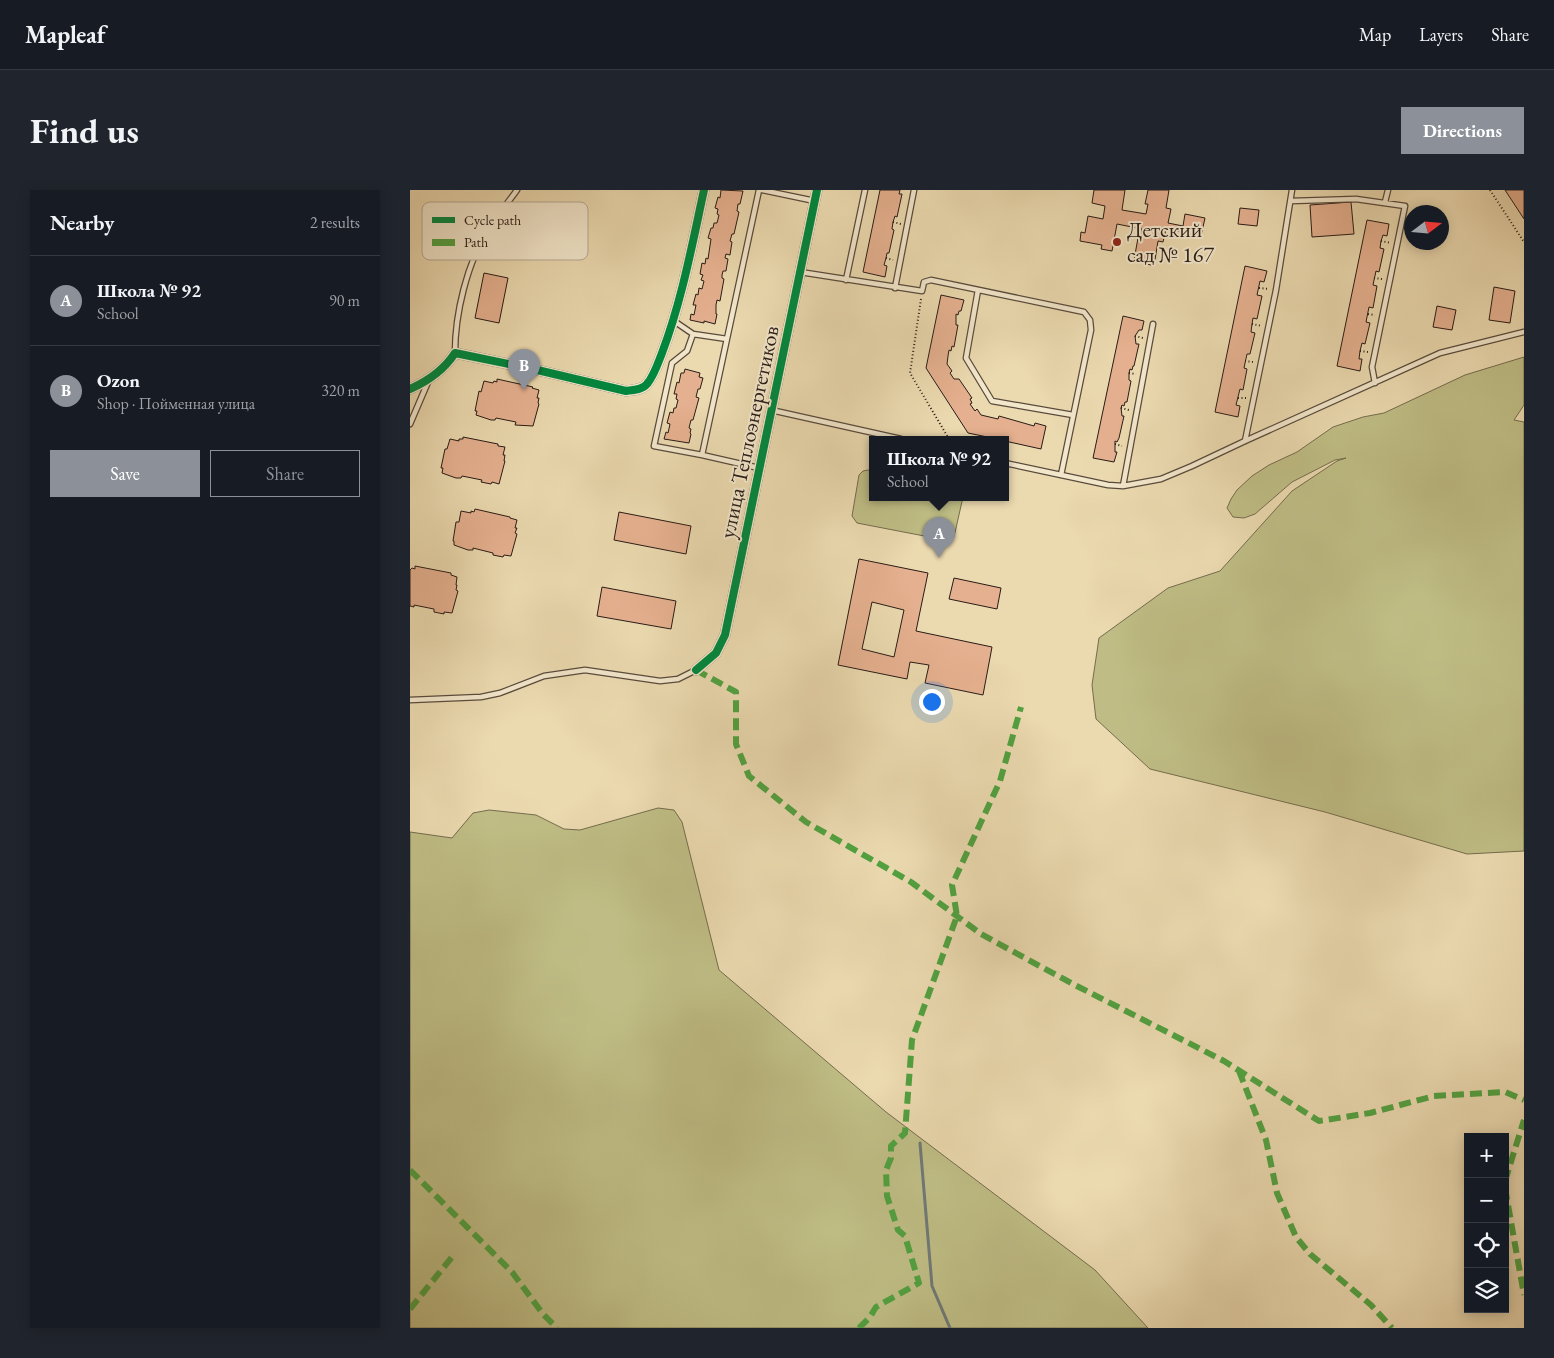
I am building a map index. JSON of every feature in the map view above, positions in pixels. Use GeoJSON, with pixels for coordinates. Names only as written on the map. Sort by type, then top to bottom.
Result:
{"type":"FeatureCollection","features":[{"type":"Feature","properties":{"kind":"street"},"geometry":{"type":"LineString","coordinates":[[410,389],[429,379],[446,366],[455,353],[533,368],[626,391],[646,386],[653,374],[681,298],[704,190]]}},
{"type":"Feature","properties":{"kind":"street","name":"улица Теплоэнергетиков"},"geometry":{"type":"LineString","coordinates":[[696,670],[716,653],[725,635],[817,190]]}},
{"type":"Feature","properties":{"kind":"lane"},"geometry":{"type":"LineString","coordinates":[[508,202],[517,190]]}},
{"type":"Feature","properties":{"kind":"lane"},"geometry":{"type":"LineString","coordinates":[[702,455],[761,190],[815,201]]}},
{"type":"Feature","properties":{"kind":"lane"},"geometry":{"type":"LineString","coordinates":[[846,280],[865,190]]}},
{"type":"Feature","properties":{"kind":"lane"},"geometry":{"type":"LineString","coordinates":[[895,288],[914,190]]}},
{"type":"Feature","properties":{"kind":"lane"},"geometry":{"type":"LineString","coordinates":[[1245,441],[1276,290],[1292,190]]}},
{"type":"Feature","properties":{"kind":"lane"},"geometry":{"type":"LineString","coordinates":[[1385,202],[1388,190]]}},
{"type":"Feature","properties":{"kind":"lane"},"geometry":{"type":"LineString","coordinates":[[1291,201],[1356,199],[1405,206],[1372,367],[1375,383]]}},
{"type":"Feature","properties":{"kind":"lane"},"geometry":{"type":"LineString","coordinates":[[455,353],[455,338],[465,282],[473,260]]}},
{"type":"Feature","properties":{"kind":"lane"},"geometry":{"type":"LineString","coordinates":[[800,272],[922,291],[924,282],[931,280],[1084,312],[1090,320],[1091,330],[1061,475]]}},
{"type":"Feature","properties":{"kind":"lane"},"geometry":{"type":"LineString","coordinates":[[978,290],[966,358],[992,400],[1073,415]]}},
{"type":"Feature","properties":{"kind":"lane"},"geometry":{"type":"LineString","coordinates":[[674,321],[693,334],[727,339]]}},
{"type":"Feature","properties":{"kind":"lane"},"geometry":{"type":"LineString","coordinates":[[1123,486],[1153,324]]}},
{"type":"Feature","properties":{"kind":"lane"},"geometry":{"type":"LineString","coordinates":[[1009,464],[1123,486],[1161,479],[1440,353],[1524,332]]}},
{"type":"Feature","properties":{"kind":"lane"},"geometry":{"type":"LineString","coordinates":[[693,334],[687,351],[672,363],[654,446],[759,468]]}},
{"type":"Feature","properties":{"kind":"lane"},"geometry":{"type":"LineString","coordinates":[[410,424],[429,379]]}},
{"type":"Feature","properties":{"kind":"lane"},"geometry":{"type":"LineString","coordinates":[[771,410],[888,436]]}},
{"type":"Feature","properties":{"kind":"lane"},"geometry":{"type":"LineString","coordinates":[[410,700],[481,697],[500,693],[544,676],[585,670],[660,681],[678,678],[696,670]]}},
{"type":"Feature","properties":{"kind":"path"},"geometry":{"type":"LineString","coordinates":[[1490,190],[1524,242]]}},
{"type":"Feature","properties":{"kind":"path"},"geometry":{"type":"LineString","coordinates":[[1259,288],[1276,290]]}},
{"type":"Feature","properties":{"kind":"path"},"geometry":{"type":"LineString","coordinates":[[922,291],[910,373],[947,436]]}},
{"type":"Feature","properties":{"kind":"shaded area"},"geometry":{"type":"Polygon","coordinates":[[[1524,357],[1524,405],[1514,420],[1524,422],[1524,851],[1467,854],[1325,812],[1150,769],[1096,719],[1092,685],[1099,638],[1168,588],[1220,571],[1292,491],[1337,461],[1346,458],[1335,460],[1292,482],[1255,514],[1244,518],[1233,517],[1227,508],[1231,499],[1237,490],[1252,476],[1269,465],[1297,452],[1333,427],[1363,417],[1384,413],[1465,375],[1524,357]]]}},
{"type":"Feature","properties":{"kind":"shaded area"},"geometry":{"type":"Polygon","coordinates":[[[869,470],[869,501],[962,501],[954,537],[951,540],[945,540],[857,523],[852,516],[859,475],[863,471],[869,470]]]}},
{"type":"Feature","properties":{"kind":"shaded area"},"geometry":{"type":"Polygon","coordinates":[[[658,808],[674,810],[682,822],[719,970],[886,1112],[1095,1270],[1148,1328],[410,1328],[410,832],[452,838],[473,813],[489,810],[536,815],[564,829],[580,830],[658,808]]]}},
{"type":"Feature","properties":{"kind":"building"},"geometry":{"type":"Polygon","coordinates":[[[721,190],[743,191],[740,204],[738,204],[737,211],[739,212],[734,234],[732,234],[730,241],[732,242],[730,255],[726,254],[725,258],[728,259],[726,271],[723,271],[722,275],[724,279],[720,301],[717,300],[716,305],[715,324],[690,320],[691,314],[694,315],[696,305],[693,305],[696,294],[698,295],[699,288],[702,289],[704,281],[701,280],[703,275],[700,274],[702,263],[705,264],[706,258],[708,259],[711,239],[708,238],[714,223],[717,223],[719,215],[717,214],[718,209],[715,208],[718,197],[720,198],[721,190]]]}},
{"type":"Feature","properties":{"kind":"building"},"geometry":{"type":"Polygon","coordinates":[[[880,190],[900,190],[899,194],[902,194],[897,217],[895,216],[893,222],[892,229],[894,230],[889,253],[887,253],[884,265],[887,266],[885,277],[863,272],[880,190]]]}},
{"type":"Feature","properties":{"kind":"building"},"geometry":{"type":"Polygon","coordinates":[[[1094,190],[1125,190],[1122,210],[1146,214],[1148,204],[1145,204],[1148,190],[1169,190],[1166,208],[1171,209],[1168,223],[1183,226],[1185,214],[1205,218],[1201,236],[1166,229],[1163,242],[1158,241],[1154,266],[1134,260],[1138,238],[1140,239],[1142,229],[1117,224],[1112,251],[1101,249],[1102,245],[1080,241],[1081,232],[1085,233],[1088,216],[1103,219],[1105,206],[1092,203],[1094,190]]]}},
{"type":"Feature","properties":{"kind":"building"},"geometry":{"type":"Polygon","coordinates":[[[1505,190],[1524,190],[1524,219],[1505,190]]]}},
{"type":"Feature","properties":{"kind":"building"},"geometry":{"type":"Polygon","coordinates":[[[1351,202],[1354,234],[1312,237],[1310,205],[1351,202]]]}},
{"type":"Feature","properties":{"kind":"building"},"geometry":{"type":"Polygon","coordinates":[[[1240,208],[1259,210],[1257,226],[1238,224],[1240,208]]]}},
{"type":"Feature","properties":{"kind":"building"},"geometry":{"type":"Polygon","coordinates":[[[1367,220],[1389,224],[1387,236],[1383,235],[1381,241],[1380,248],[1384,249],[1379,272],[1376,271],[1373,285],[1377,286],[1373,308],[1369,307],[1366,322],[1370,323],[1365,344],[1362,343],[1360,351],[1359,359],[1362,359],[1360,371],[1337,366],[1367,220]]]}},
{"type":"Feature","properties":{"kind":"building"},"geometry":{"type":"Polygon","coordinates":[[[1245,266],[1267,271],[1264,282],[1260,281],[1257,295],[1262,296],[1257,319],[1253,318],[1251,332],[1255,333],[1250,354],[1247,354],[1244,368],[1247,369],[1243,390],[1240,389],[1236,405],[1240,406],[1238,417],[1215,412],[1245,266]]]}},
{"type":"Feature","properties":{"kind":"building"},"geometry":{"type":"Polygon","coordinates":[[[484,273],[508,278],[499,323],[475,318],[484,273]]]}},
{"type":"Feature","properties":{"kind":"building"},"geometry":{"type":"Polygon","coordinates":[[[1494,287],[1515,291],[1510,323],[1489,320],[1494,287]]]}},
{"type":"Feature","properties":{"kind":"building"},"geometry":{"type":"Polygon","coordinates":[[[941,295],[964,300],[961,311],[959,311],[958,315],[956,314],[956,325],[958,325],[954,347],[952,346],[951,351],[949,350],[947,364],[952,371],[950,373],[954,379],[959,379],[972,398],[970,399],[972,403],[970,404],[981,415],[998,419],[999,416],[1034,426],[1035,423],[1046,426],[1041,449],[1009,442],[1009,436],[982,436],[968,433],[926,368],[941,295]]]}},
{"type":"Feature","properties":{"kind":"building"},"geometry":{"type":"Polygon","coordinates":[[[1437,306],[1456,310],[1452,330],[1433,327],[1437,306]]]}},
{"type":"Feature","properties":{"kind":"building"},"geometry":{"type":"Polygon","coordinates":[[[1123,316],[1144,321],[1142,330],[1139,330],[1135,336],[1136,344],[1139,344],[1134,366],[1132,370],[1130,369],[1129,373],[1129,380],[1131,381],[1127,402],[1121,408],[1122,416],[1124,416],[1119,438],[1117,442],[1115,441],[1115,452],[1117,452],[1114,462],[1093,458],[1123,316]]]}},
{"type":"Feature","properties":{"kind":"building"},"geometry":{"type":"Polygon","coordinates":[[[685,369],[700,373],[699,377],[703,378],[700,389],[698,389],[696,397],[699,398],[689,428],[691,429],[691,434],[689,443],[664,439],[670,424],[667,423],[670,412],[673,413],[678,400],[676,399],[677,394],[674,394],[677,382],[679,383],[681,373],[684,373],[685,369]]]}},
{"type":"Feature","properties":{"kind":"building"},"geometry":{"type":"Polygon","coordinates":[[[497,379],[539,390],[537,398],[539,398],[539,404],[533,426],[515,425],[516,422],[496,418],[491,420],[476,415],[479,391],[481,392],[484,381],[493,383],[494,381],[497,382],[497,379]]]}},
{"type":"Feature","properties":{"kind":"building"},"geometry":{"type":"Polygon","coordinates":[[[463,437],[505,447],[503,455],[505,455],[505,461],[499,484],[481,482],[482,480],[462,476],[461,478],[456,478],[442,473],[443,468],[441,468],[445,449],[447,449],[450,439],[459,441],[463,437]]]}},
{"type":"Feature","properties":{"kind":"building"},"geometry":{"type":"Polygon","coordinates":[[[475,509],[517,520],[515,533],[517,534],[511,556],[504,555],[503,557],[473,548],[473,550],[468,550],[454,545],[456,522],[459,522],[461,511],[471,513],[475,509]]]}},
{"type":"Feature","properties":{"kind":"building"},"geometry":{"type":"Polygon","coordinates":[[[619,512],[691,526],[686,554],[614,540],[619,512]]]}},
{"type":"Feature","properties":{"kind":"building"},"geometry":{"type":"Polygon","coordinates":[[[859,559],[928,573],[916,631],[992,647],[983,695],[925,683],[929,665],[910,662],[907,679],[838,665],[859,559]],[[872,602],[862,649],[894,657],[904,610],[872,602]]]}},
{"type":"Feature","properties":{"kind":"building"},"geometry":{"type":"Polygon","coordinates":[[[415,566],[451,573],[451,575],[457,577],[456,590],[458,591],[452,613],[444,612],[444,614],[434,612],[434,609],[410,606],[410,570],[412,568],[415,569],[415,566]]]}},
{"type":"Feature","properties":{"kind":"building"},"geometry":{"type":"Polygon","coordinates":[[[954,578],[1001,588],[997,609],[949,599],[954,578]]]}},
{"type":"Feature","properties":{"kind":"building"},"geometry":{"type":"Polygon","coordinates":[[[602,587],[676,601],[671,629],[597,616],[602,587]]]}},
{"type":"Feature","properties":{"kind":"waterway"},"geometry":{"type":"LineString","coordinates":[[920,1143],[932,1286],[950,1328]]}},
{"type":"Feature","properties":{"kind":"marked path"},"geometry":{"type":"LineString","coordinates":[[696,670],[736,692],[736,744],[749,776],[806,822],[911,882],[981,934],[1071,983],[1224,1061],[1319,1121],[1370,1113],[1434,1096],[1505,1092],[1524,1100]]}},
{"type":"Feature","properties":{"kind":"marked path"},"geometry":{"type":"LineString","coordinates":[[859,1328],[870,1317],[876,1307],[919,1283],[905,1236],[898,1230],[887,1196],[886,1170],[891,1158],[891,1146],[905,1133],[912,1040],[957,916],[952,885],[1000,781],[1021,707]]}},
{"type":"Feature","properties":{"kind":"marked path"},"geometry":{"type":"LineString","coordinates":[[1239,1071],[1266,1140],[1277,1193],[1296,1237],[1310,1254],[1371,1305],[1392,1328]]}},
{"type":"Feature","properties":{"kind":"marked path"},"geometry":{"type":"LineString","coordinates":[[1506,1178],[1524,1120]]}},
{"type":"Feature","properties":{"kind":"marked path"},"geometry":{"type":"LineString","coordinates":[[410,1170],[512,1272],[543,1314],[557,1328]]}},
{"type":"Feature","properties":{"kind":"marked path"},"geometry":{"type":"LineString","coordinates":[[1509,1211],[1524,1295]]}},
{"type":"Feature","properties":{"kind":"marked path"},"geometry":{"type":"LineString","coordinates":[[410,1309],[452,1257]]}},
{"type":"Feature","properties":{"kind":"cycle path"},"geometry":{"type":"LineString","coordinates":[[410,389],[435,374],[446,365],[455,353],[626,391],[645,386],[656,369],[669,333],[686,272],[704,190]]}},
{"type":"Feature","properties":{"kind":"cycle path"},"geometry":{"type":"LineString","coordinates":[[696,670],[716,653],[725,635],[817,190]]}},
{"type":"Feature","properties":{"kind":"place","name":"Детский сад № 167"},"geometry":{"type":"Point","coordinates":[1117,242]}},
{"type":"Feature","properties":{"kind":"place","name":"Ozon"},"geometry":{"type":"Point","coordinates":[524,390]}},
{"type":"Feature","properties":{"kind":"place","name":"Школа № 92"},"geometry":{"type":"Point","coordinates":[939,558]}}]}
